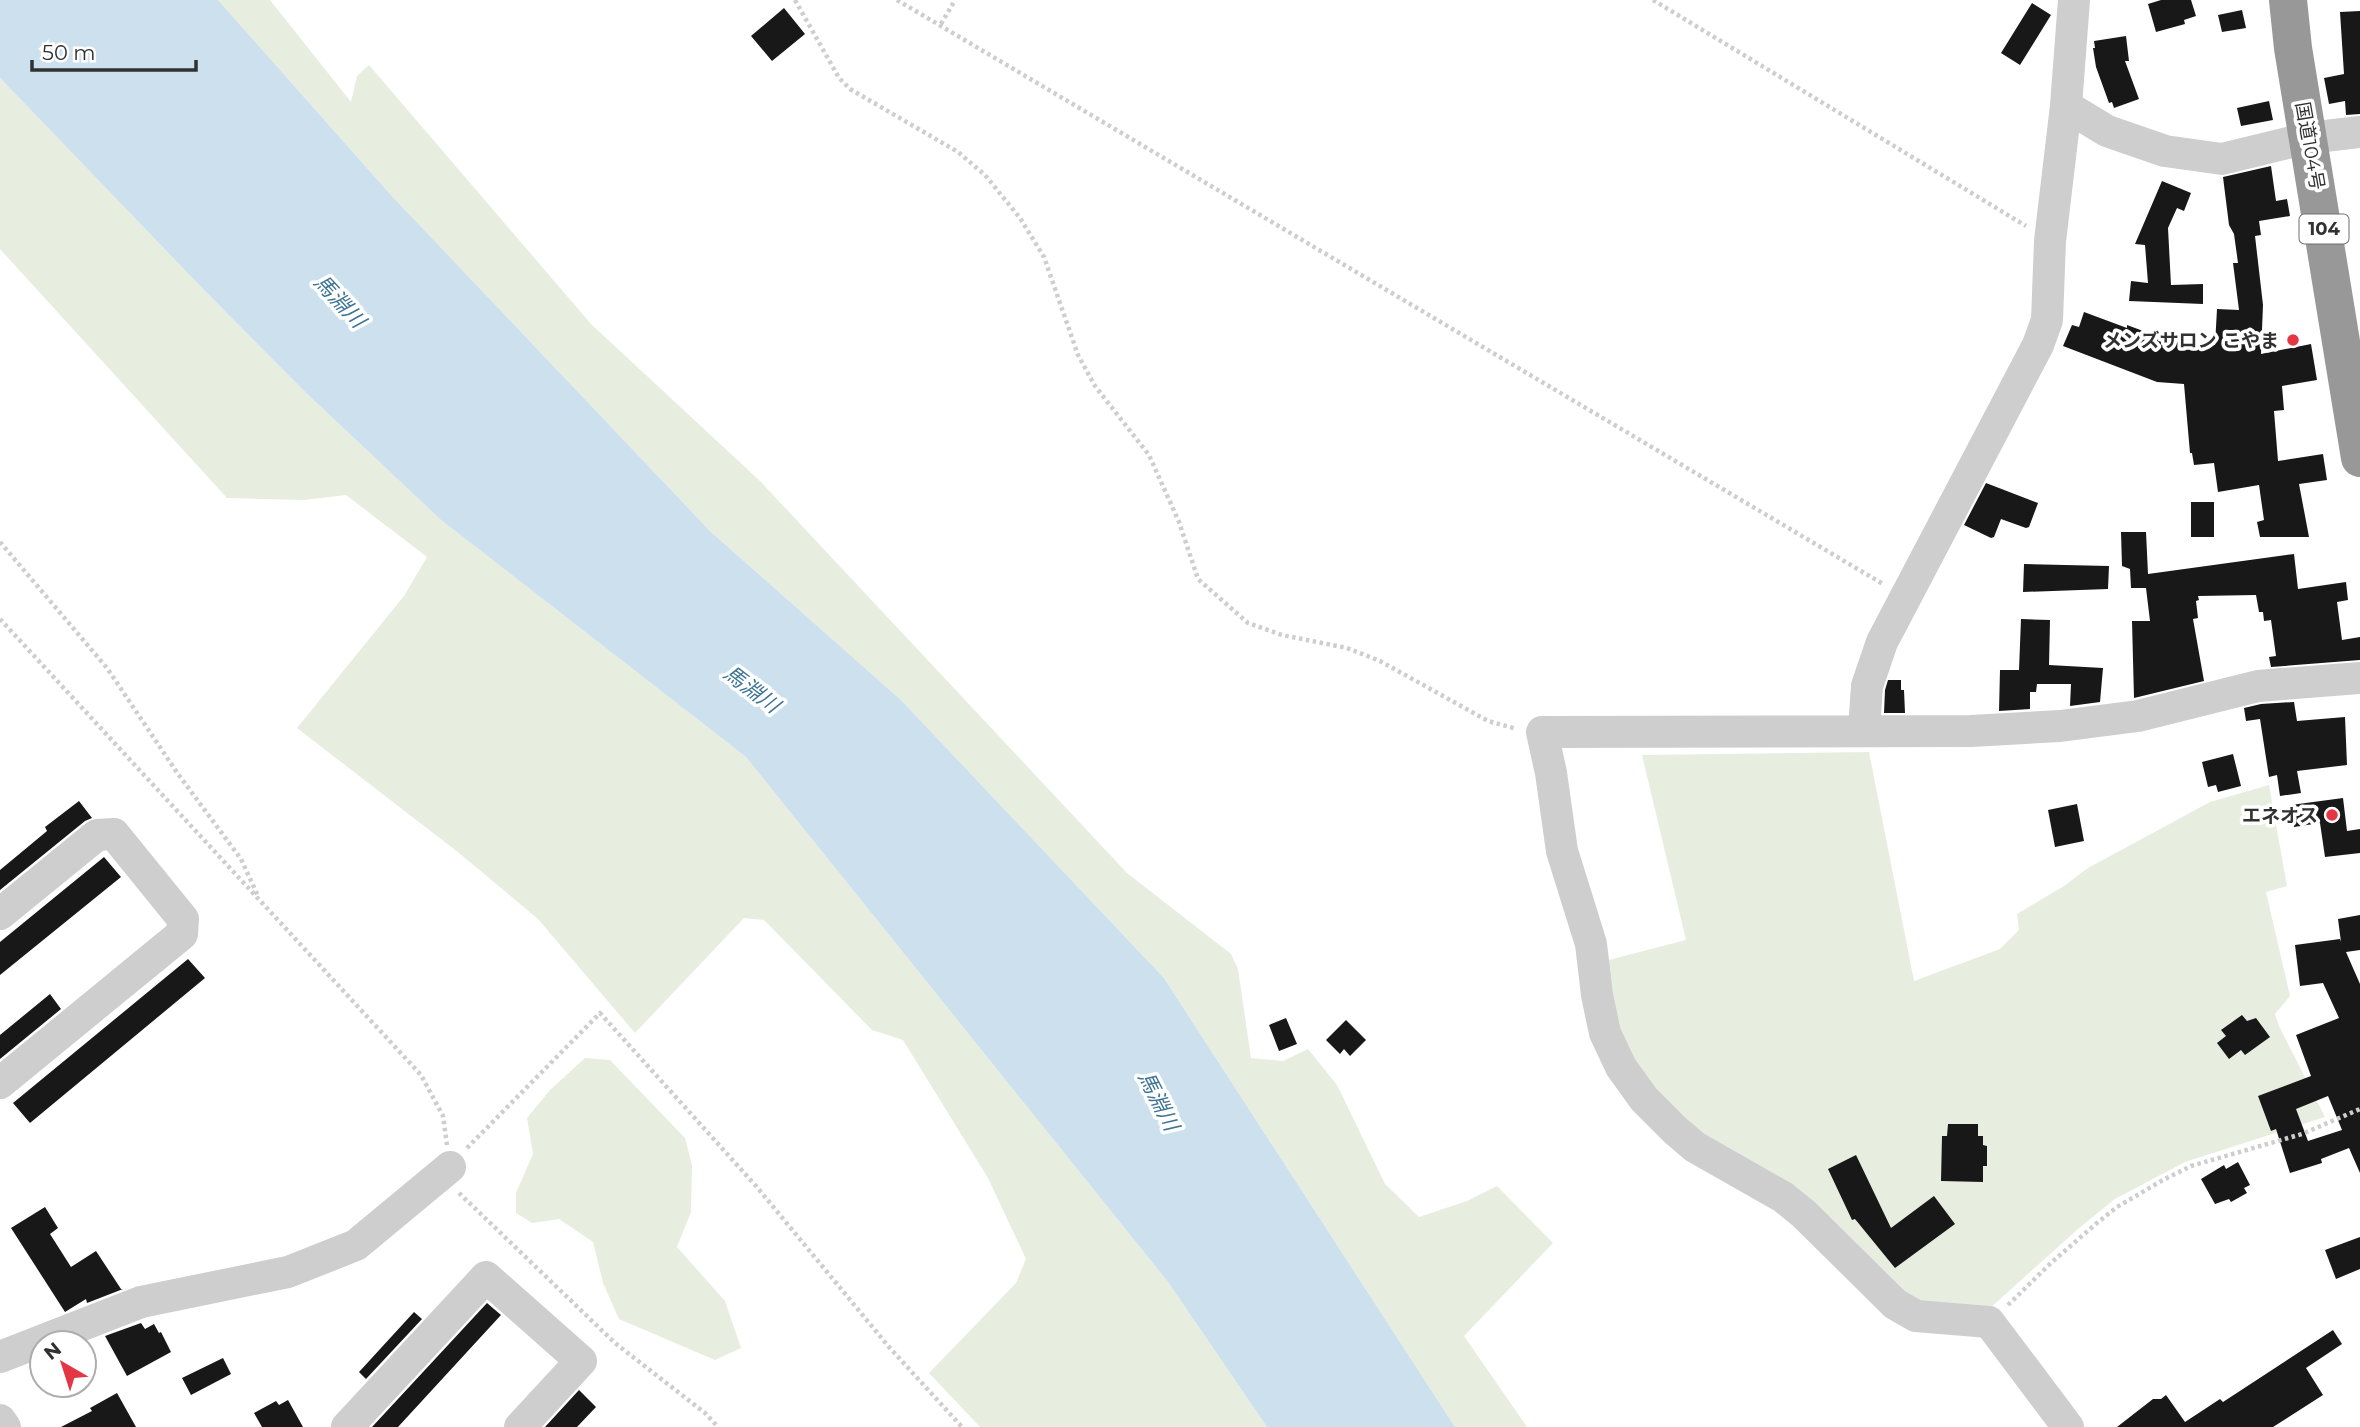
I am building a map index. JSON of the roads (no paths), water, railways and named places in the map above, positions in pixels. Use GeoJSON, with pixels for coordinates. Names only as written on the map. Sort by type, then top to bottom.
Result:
{"type":"FeatureCollection","features":[{"type":"Feature","properties":{"kind":"highway","name":"国道104号"},"geometry":{"type":"LineString","coordinates":[[2288,0],[2360,456]]}},
{"type":"Feature","properties":{"kind":"street"},"geometry":{"type":"LineString","coordinates":[[1864,730],[1867,686],[1882,642],[2038,345],[2047,320],[2050,241],[2066,106],[2074,0]]}},
{"type":"Feature","properties":{"kind":"street"},"geometry":{"type":"LineString","coordinates":[[2066,106],[2107,131],[2165,151],[2222,159],[2308,138],[2360,132]]}},
{"type":"Feature","properties":{"kind":"street"},"geometry":{"type":"LineString","coordinates":[[2068,1427],[1989,1322],[1916,1316],[1895,1304],[1804,1214],[1783,1197],[1695,1147],[1644,1099],[1621,1067],[1605,1033],[1591,944],[1562,851],[1542,733],[1971,731],[2060,726],[2138,716],[2258,686],[2360,678]]}},
{"type":"Feature","properties":{"kind":"street"},"geometry":{"type":"LineString","coordinates":[[0,915],[97,835],[114,834],[183,919],[182,934],[0,1083]]}},
{"type":"Feature","properties":{"kind":"street"},"geometry":{"type":"LineString","coordinates":[[0,1357],[141,1301],[288,1272],[356,1245],[450,1167]]}},
{"type":"Feature","properties":{"kind":"street"},"geometry":{"type":"LineString","coordinates":[[347,1427],[486,1277],[580,1362],[520,1427]]}},
{"type":"Feature","properties":{"kind":"street"},"geometry":{"type":"LineString","coordinates":[[0,1420],[5,1427]]}},
{"type":"Feature","properties":{"kind":"water","name":"馬淵川"},"geometry":{"type":"Polygon","coordinates":[[[0,0],[218,0],[390,194],[711,532],[901,700],[1164,978],[1455,1427],[1267,1427],[1168,1282],[746,757],[441,520],[305,392],[202,288],[0,78],[0,0]]]}},
{"type":"Feature","properties":{"kind":"place","name":"メンズサロン こやま"},"geometry":{"type":"Point","coordinates":[2293,340]}},
{"type":"Feature","properties":{"kind":"place","name":"エネオス"},"geometry":{"type":"Point","coordinates":[2332,815]}}]}
